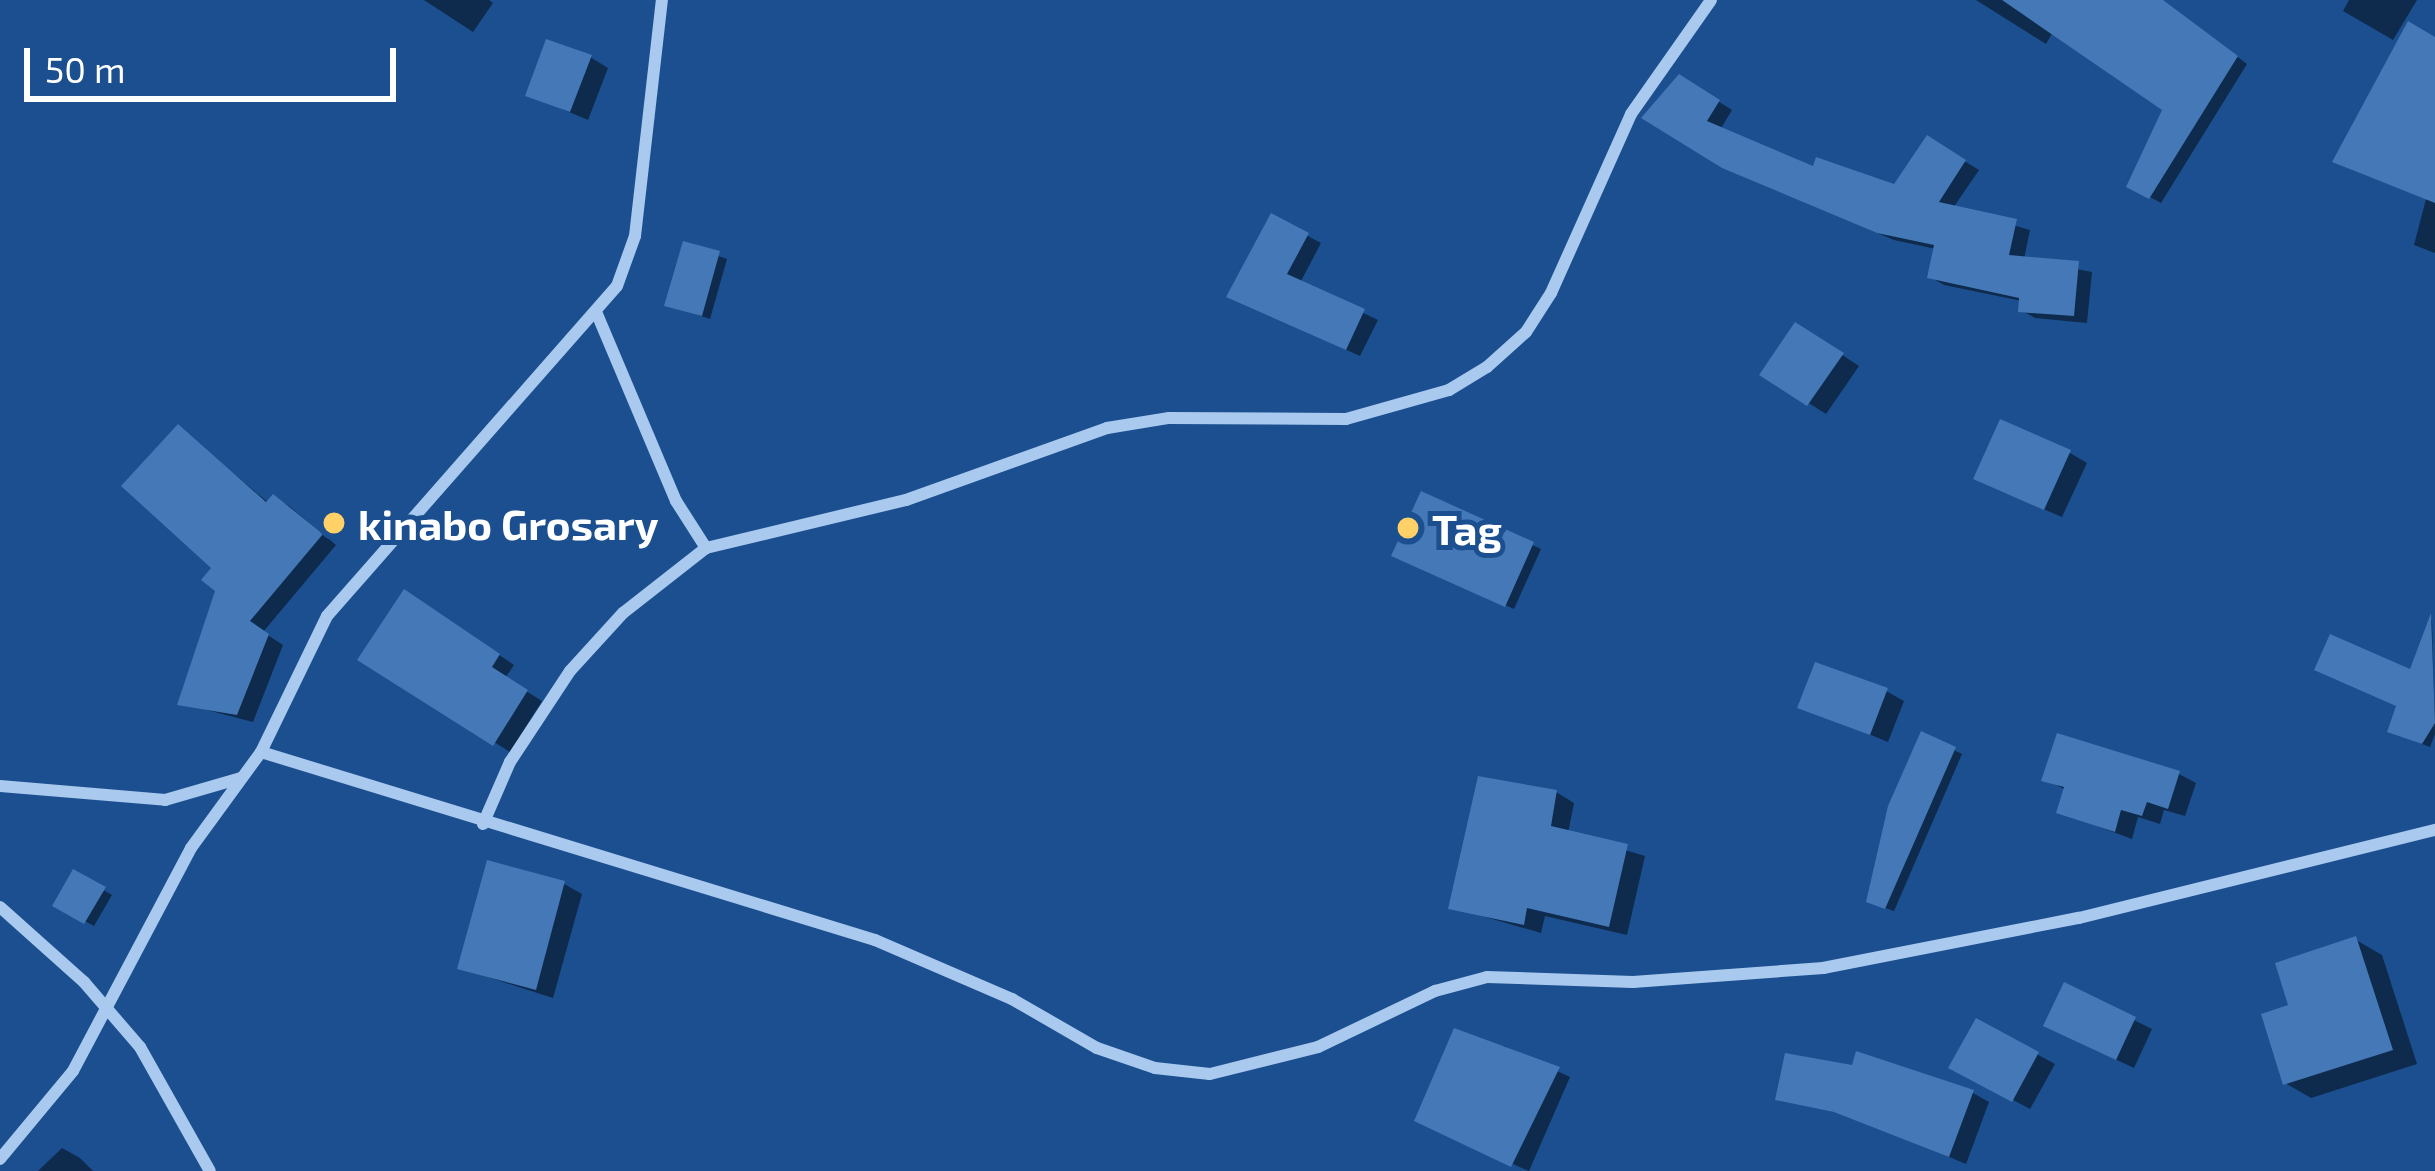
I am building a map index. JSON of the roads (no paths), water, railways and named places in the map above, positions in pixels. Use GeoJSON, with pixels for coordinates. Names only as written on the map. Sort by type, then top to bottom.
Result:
{"type":"FeatureCollection","features":[{"type":"Feature","properties":{"kind":"street"},"geometry":{"type":"LineString","coordinates":[[0,1159],[59,1091],[191,848],[247,775],[310,644],[362,568],[597,314],[635,236],[662,0]]}},
{"type":"Feature","properties":{"kind":"street"},"geometry":{"type":"LineString","coordinates":[[483,824],[510,762],[570,671],[622,613],[706,548],[906,500],[1108,428],[1169,418],[1346,419],[1449,390],[1526,332],[1576,246],[1631,114],[1712,0]]}},
{"type":"Feature","properties":{"kind":"street"},"geometry":{"type":"LineString","coordinates":[[597,314],[676,501],[706,548]]}},
{"type":"Feature","properties":{"kind":"street"},"geometry":{"type":"LineString","coordinates":[[261,752],[483,824],[875,940],[1012,999],[1097,1048],[1155,1068],[1210,1074],[1298,1054],[1435,991],[1486,977],[1633,982],[1823,968],[2079,918],[2435,830]]}},
{"type":"Feature","properties":{"kind":"street"},"geometry":{"type":"LineString","coordinates":[[0,786],[165,800],[247,775]]}},
{"type":"Feature","properties":{"kind":"street"},"geometry":{"type":"LineString","coordinates":[[0,908],[106,1004],[140,1047],[210,1171]]}},
{"type":"Feature","properties":{"kind":"place","name":"kinabo Grosary"},"geometry":{"type":"Point","coordinates":[334,523]}},
{"type":"Feature","properties":{"kind":"place","name":"Tag"},"geometry":{"type":"Point","coordinates":[1408,528]}}]}
